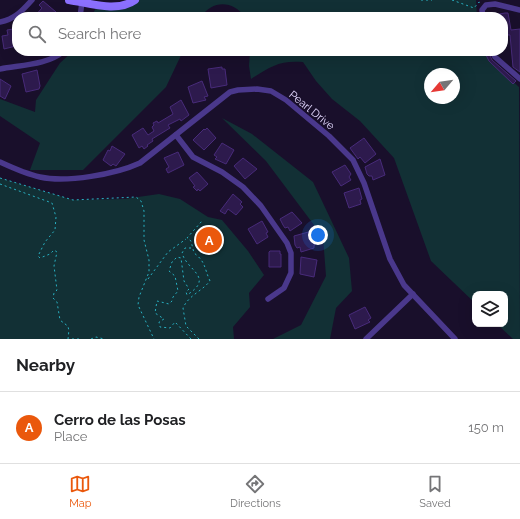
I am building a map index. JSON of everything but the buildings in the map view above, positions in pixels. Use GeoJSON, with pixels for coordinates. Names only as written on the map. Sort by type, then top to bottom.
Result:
{"type":"FeatureCollection","features":[{"type":"Feature","properties":{"kind":"street"},"geometry":{"type":"LineString","coordinates":[[20,12],[32,0]]}},
{"type":"Feature","properties":{"kind":"street"},"geometry":{"type":"LineString","coordinates":[[69,0],[113,7],[128,5],[135,0]]}},
{"type":"Feature","properties":{"kind":"street"},"geometry":{"type":"LineString","coordinates":[[81,12],[82,2]]}},
{"type":"Feature","properties":{"kind":"street"},"geometry":{"type":"LineString","coordinates":[[482,12],[486,5],[495,4],[520,10]]}},
{"type":"Feature","properties":{"kind":"street"},"geometry":{"type":"LineString","coordinates":[[0,22],[12,17]]}},
{"type":"Feature","properties":{"kind":"street"},"geometry":{"type":"LineString","coordinates":[[0,68],[46,61],[58,56]]}},
{"type":"Feature","properties":{"kind":"street"},"geometry":{"type":"LineString","coordinates":[[495,56],[520,79]]}},
{"type":"Feature","properties":{"kind":"street","name":"Pearl Drive"},"geometry":{"type":"LineString","coordinates":[[0,162],[42,178],[107,175],[140,163],[222,97],[232,92],[257,89],[271,91],[286,100],[329,136],[352,160],[364,183],[390,259],[404,285],[455,339]]}},
{"type":"Feature","properties":{"kind":"street"},"geometry":{"type":"LineString","coordinates":[[176,135],[193,157],[222,172],[245,190],[261,206],[287,243],[291,253],[291,273],[284,288],[268,298]]}},
{"type":"Feature","properties":{"kind":"street"},"geometry":{"type":"LineString","coordinates":[[366,339],[413,294]]}},
{"type":"Feature","properties":{"kind":"path"},"geometry":{"type":"LineString","coordinates":[[421,0],[432,0]]}},
{"type":"Feature","properties":{"kind":"path"},"geometry":{"type":"LineString","coordinates":[[452,0],[474,8],[479,2]]}},
{"type":"Feature","properties":{"kind":"path"},"geometry":{"type":"LineString","coordinates":[[0,178],[73,200],[136,197],[140,201],[144,211],[144,240],[149,260],[147,281]]}},
{"type":"Feature","properties":{"kind":"path"},"geometry":{"type":"LineString","coordinates":[[0,184],[52,203],[56,217],[55,230],[45,242],[38,256],[40,258],[45,254],[50,254],[54,250],[58,252],[54,266],[57,290],[54,292],[53,298],[58,307],[60,320],[66,323],[68,327],[68,339]]}},
{"type":"Feature","properties":{"kind":"path"},"geometry":{"type":"LineString","coordinates":[[154,339],[138,305],[138,297],[142,286],[168,252],[187,238],[202,221]]}},
{"type":"Feature","properties":{"kind":"path"},"geometry":{"type":"LineString","coordinates":[[187,238],[191,241],[194,248],[194,253],[200,257],[207,269],[207,274],[210,281],[204,288],[190,296],[183,308],[186,326],[199,339]]}},
{"type":"Feature","properties":{"kind":"path"},"geometry":{"type":"LineString","coordinates":[[191,339],[175,322],[168,329],[160,327],[159,322],[164,319],[155,313],[158,301],[168,304],[172,302],[173,296],[178,291],[176,276],[169,271],[172,262],[177,257],[181,258],[184,281],[189,289],[186,292],[186,295],[199,284],[200,280],[196,271],[186,263],[182,253],[185,248],[194,248]]}},
{"type":"Feature","properties":{"kind":"path"},"geometry":{"type":"LineString","coordinates":[[72,339],[82,339]]}},
{"type":"Feature","properties":{"kind":"path"},"geometry":{"type":"LineString","coordinates":[[91,339],[104,339]]}},
{"type":"Feature","properties":{"kind":"green space"},"geometry":{"type":"Polygon","coordinates":[[[140,0],[476,0],[477,12],[241,12],[235,7],[223,4],[211,7],[205,12],[94,12],[96,8],[119,8],[129,6],[140,0]]]}},
{"type":"Feature","properties":{"kind":"green space"},"geometry":{"type":"Polygon","coordinates":[[[68,56],[181,56],[166,87],[83,170],[30,170],[40,143],[0,116],[0,99],[35,112],[36,100],[60,63],[68,56]]]}},
{"type":"Feature","properties":{"kind":"green space"},"geometry":{"type":"Polygon","coordinates":[[[250,56],[486,56],[519,87],[520,339],[513,339],[500,327],[508,327],[508,291],[472,291],[472,300],[431,261],[394,158],[360,121],[332,99],[316,81],[303,62],[281,63],[251,79],[249,66],[250,56]]]}},
{"type":"Feature","properties":{"kind":"green space"},"geometry":{"type":"Polygon","coordinates":[[[222,118],[252,134],[313,182],[349,258],[352,291],[336,308],[330,339],[273,339],[301,325],[326,276],[323,237],[266,161],[222,118]]]}},
{"type":"Feature","properties":{"kind":"green space"},"geometry":{"type":"Polygon","coordinates":[[[0,178],[73,200],[124,199],[159,194],[180,199],[208,217],[222,220],[248,251],[264,275],[249,293],[250,307],[233,327],[234,339],[0,339],[0,178]]]}},
{"type":"Feature","properties":{"kind":"place","name":"Cerro de las Posas"},"geometry":{"type":"Point","coordinates":[209,240]}}]}
